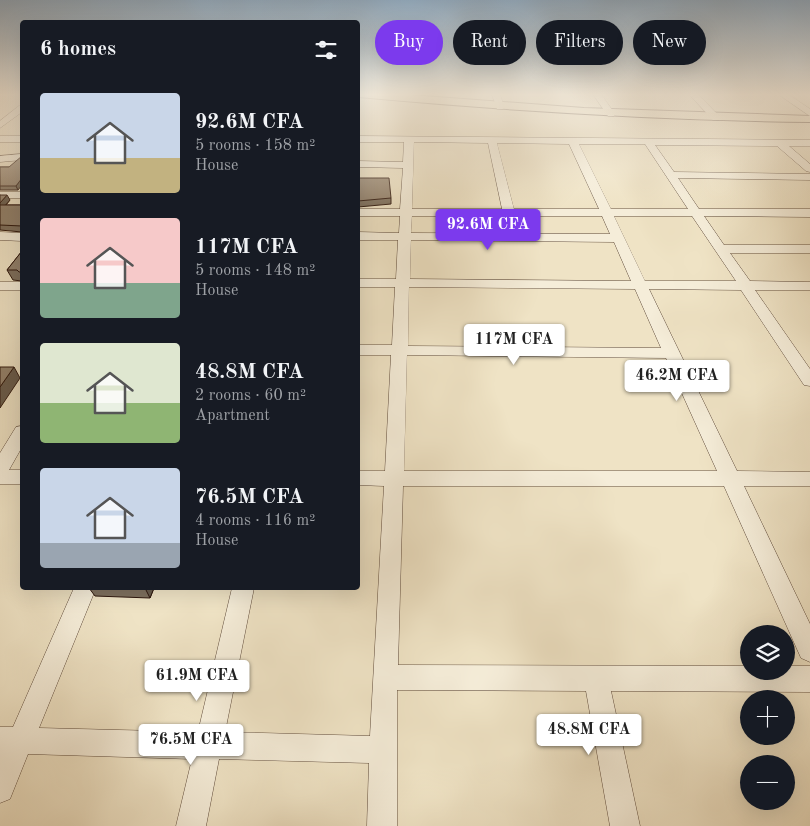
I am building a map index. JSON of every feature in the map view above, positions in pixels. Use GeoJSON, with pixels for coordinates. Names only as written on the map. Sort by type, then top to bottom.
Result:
{"type":"FeatureCollection","features":[{"type":"Feature","properties":{"kind":"street"},"geometry":{"type":"LineString","coordinates":[[0,139],[20,139]]}},
{"type":"Feature","properties":{"kind":"street"},"geometry":{"type":"LineString","coordinates":[[360,139],[810,143]]}},
{"type":"Feature","properties":{"kind":"street"},"geometry":{"type":"LineString","coordinates":[[382,826],[385,678],[409,140]]}},
{"type":"Feature","properties":{"kind":"street"},"geometry":{"type":"LineString","coordinates":[[492,140],[509,212]]}},
{"type":"Feature","properties":{"kind":"street"},"geometry":{"type":"LineString","coordinates":[[573,141],[810,650]]}},
{"type":"Feature","properties":{"kind":"street"},"geometry":{"type":"LineString","coordinates":[[648,142],[745,286],[803,360],[810,382]]}},
{"type":"Feature","properties":{"kind":"street"},"geometry":{"type":"LineString","coordinates":[[780,143],[810,170]]}},
{"type":"Feature","properties":{"kind":"street"},"geometry":{"type":"LineString","coordinates":[[2,161],[20,157]]}},
{"type":"Feature","properties":{"kind":"street"},"geometry":{"type":"LineString","coordinates":[[360,164],[408,165]]}},
{"type":"Feature","properties":{"kind":"street"},"geometry":{"type":"LineString","coordinates":[[670,175],[810,177]]}},
{"type":"Feature","properties":{"kind":"street"},"geometry":{"type":"LineString","coordinates":[[0,195],[20,195]]}},
{"type":"Feature","properties":{"kind":"street"},"geometry":{"type":"LineString","coordinates":[[360,212],[810,213]]}},
{"type":"Feature","properties":{"kind":"street"},"geometry":{"type":"LineString","coordinates":[[0,236],[20,237]]}},
{"type":"Feature","properties":{"kind":"street"},"geometry":{"type":"LineString","coordinates":[[360,236],[618,238]]}},
{"type":"Feature","properties":{"kind":"street"},"geometry":{"type":"LineString","coordinates":[[720,249],[810,249]]}},
{"type":"Feature","properties":{"kind":"street"},"geometry":{"type":"LineString","coordinates":[[360,284],[810,286]]}},
{"type":"Feature","properties":{"kind":"street"},"geometry":{"type":"LineString","coordinates":[[2,288],[20,286]]}},
{"type":"Feature","properties":{"kind":"street"},"geometry":{"type":"LineString","coordinates":[[360,350],[671,352]]}},
{"type":"Feature","properties":{"kind":"street"},"geometry":{"type":"LineString","coordinates":[[0,469],[20,435]]}},
{"type":"Feature","properties":{"kind":"street"},"geometry":{"type":"LineString","coordinates":[[0,477],[20,477]]}},
{"type":"Feature","properties":{"kind":"street"},"geometry":{"type":"LineString","coordinates":[[360,478],[810,479]]}},
{"type":"Feature","properties":{"kind":"street"},"geometry":{"type":"LineString","coordinates":[[0,789],[10,740],[84,590]]}},
{"type":"Feature","properties":{"kind":"street"},"geometry":{"type":"LineString","coordinates":[[191,826],[244,590]]}},
{"type":"Feature","properties":{"kind":"street"},"geometry":{"type":"LineString","coordinates":[[385,678],[810,679]]}},
{"type":"Feature","properties":{"kind":"street"},"geometry":{"type":"LineString","coordinates":[[596,679],[625,826]]}},
{"type":"Feature","properties":{"kind":"street"},"geometry":{"type":"LineString","coordinates":[[10,740],[384,750]]}},
{"type":"Feature","properties":{"kind":"building"},"geometry":{"type":"Polygon","coordinates":[[[20,158],[20,181],[16,186],[0,186],[0,167],[9,167],[20,158]]]}},
{"type":"Feature","properties":{"kind":"building"},"geometry":{"type":"Polygon","coordinates":[[[360,178],[389,178],[391,198],[360,201],[360,178]]]}},
{"type":"Feature","properties":{"kind":"building"},"geometry":{"type":"Polygon","coordinates":[[[0,195],[7,195],[0,203],[0,195]]]}},
{"type":"Feature","properties":{"kind":"building"},"geometry":{"type":"Polygon","coordinates":[[[0,205],[20,205],[20,226],[0,225],[0,205]]]}},
{"type":"Feature","properties":{"kind":"building"},"geometry":{"type":"Polygon","coordinates":[[[20,254],[20,272],[17,270],[7,270],[20,254]]]}},
{"type":"Feature","properties":{"kind":"building"},"geometry":{"type":"Polygon","coordinates":[[[0,367],[14,367],[0,387],[0,367]]]}}]}
